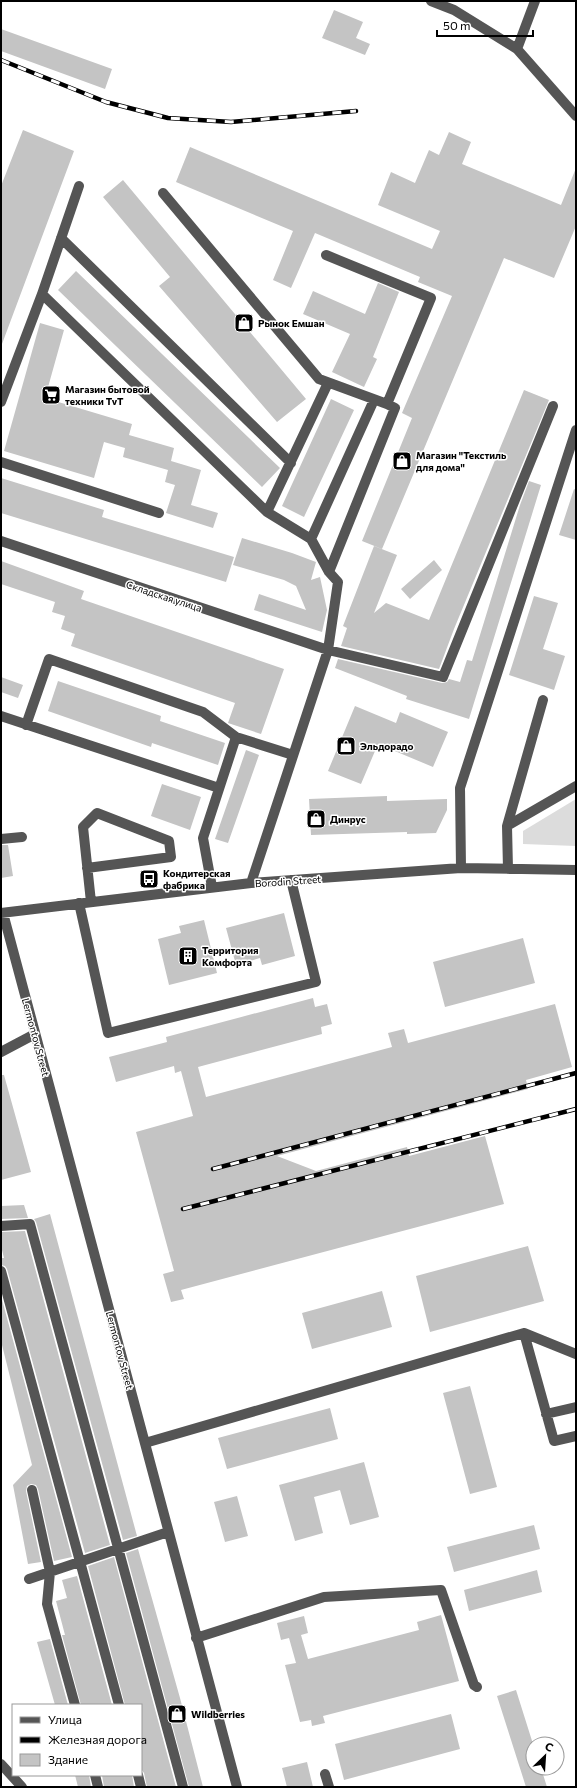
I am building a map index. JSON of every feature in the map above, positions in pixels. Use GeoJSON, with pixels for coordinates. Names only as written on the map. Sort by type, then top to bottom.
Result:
{"type":"FeatureCollection","features":[{"type":"Feature","properties":{"kind":"street"},"geometry":{"type":"LineString","coordinates":[[431,1],[454,10],[517,49],[576,116]]}},
{"type":"Feature","properties":{"kind":"street"},"geometry":{"type":"LineString","coordinates":[[517,49],[536,1]]}},
{"type":"Feature","properties":{"kind":"street"},"geometry":{"type":"LineString","coordinates":[[1,402],[42,294],[79,186]]}},
{"type":"Feature","properties":{"kind":"street"},"geometry":{"type":"LineString","coordinates":[[163,193],[319,379],[395,408],[329,572]]}},
{"type":"Feature","properties":{"kind":"street"},"geometry":{"type":"LineString","coordinates":[[61,238],[291,463]]}},
{"type":"Feature","properties":{"kind":"street"},"geometry":{"type":"LineString","coordinates":[[326,255],[431,298],[387,404]]}},
{"type":"Feature","properties":{"kind":"street"},"geometry":{"type":"LineString","coordinates":[[42,294],[268,512],[311,539],[329,572],[338,582],[328,650],[251,883]]}},
{"type":"Feature","properties":{"kind":"street"},"geometry":{"type":"LineString","coordinates":[[268,512],[328,383]]}},
{"type":"Feature","properties":{"kind":"street"},"geometry":{"type":"LineString","coordinates":[[311,539],[374,400]]}},
{"type":"Feature","properties":{"kind":"street","name":"Складская улица"},"geometry":{"type":"LineString","coordinates":[[1,541],[328,650],[443,677],[553,406]]}},
{"type":"Feature","properties":{"kind":"street"},"geometry":{"type":"LineString","coordinates":[[461,868],[460,788],[576,430]]}},
{"type":"Feature","properties":{"kind":"street"},"geometry":{"type":"LineString","coordinates":[[1,462],[159,513]]}},
{"type":"Feature","properties":{"kind":"street"},"geometry":{"type":"LineString","coordinates":[[26,725],[49,659],[203,712],[236,737],[293,755]]}},
{"type":"Feature","properties":{"kind":"street"},"geometry":{"type":"LineString","coordinates":[[508,869],[507,826],[543,700]]}},
{"type":"Feature","properties":{"kind":"street"},"geometry":{"type":"LineString","coordinates":[[1,716],[219,788]]}},
{"type":"Feature","properties":{"kind":"street"},"geometry":{"type":"LineString","coordinates":[[212,887],[203,838],[236,737]]}},
{"type":"Feature","properties":{"kind":"street"},"geometry":{"type":"LineString","coordinates":[[507,826],[576,786]]}},
{"type":"Feature","properties":{"kind":"street"},"geometry":{"type":"LineString","coordinates":[[87,868],[171,856],[169,841],[97,813],[83,827],[87,868],[91,902]]}},
{"type":"Feature","properties":{"kind":"street"},"geometry":{"type":"LineString","coordinates":[[1,839],[22,837]]}},
{"type":"Feature","properties":{"kind":"street","name":"Borodin Street"},"geometry":{"type":"LineString","coordinates":[[2,913],[212,887],[290,880],[461,868],[576,870]]}},
{"type":"Feature","properties":{"kind":"street"},"geometry":{"type":"LineString","coordinates":[[79,903],[108,1033],[316,982],[290,880]]}},
{"type":"Feature","properties":{"kind":"street","name":"Lermontov Street"},"geometry":{"type":"LineString","coordinates":[[2,913],[237,1787]]}},
{"type":"Feature","properties":{"kind":"street"},"geometry":{"type":"LineString","coordinates":[[1,1052],[35,1034]]}},
{"type":"Feature","properties":{"kind":"street"},"geometry":{"type":"LineString","coordinates":[[1,1226],[30,1224],[183,1787]]}},
{"type":"Feature","properties":{"kind":"street"},"geometry":{"type":"LineString","coordinates":[[1,1271],[6,1308],[80,1562],[119,1704]]}},
{"type":"Feature","properties":{"kind":"street"},"geometry":{"type":"LineString","coordinates":[[145,1444],[524,1334],[576,1354]]}},
{"type":"Feature","properties":{"kind":"street"},"geometry":{"type":"LineString","coordinates":[[524,1334],[554,1441],[576,1436]]}},
{"type":"Feature","properties":{"kind":"street"},"geometry":{"type":"LineString","coordinates":[[546,1414],[576,1407]]}},
{"type":"Feature","properties":{"kind":"street"},"geometry":{"type":"LineString","coordinates":[[32,1490],[50,1572],[47,1604],[75,1704]]}},
{"type":"Feature","properties":{"kind":"street"},"geometry":{"type":"LineString","coordinates":[[29,1579],[168,1532]]}},
{"type":"Feature","properties":{"kind":"street"},"geometry":{"type":"LineString","coordinates":[[196,1638],[324,1597],[441,1590],[474,1685],[477,1687]]}},
{"type":"Feature","properties":{"kind":"street"},"geometry":{"type":"LineString","coordinates":[[1,1764],[22,1787]]}},
{"type":"Feature","properties":{"kind":"street"},"geometry":{"type":"LineString","coordinates":[[325,1774],[328,1787]]}},
{"type":"Feature","properties":{"kind":"street"},"geometry":{"type":"LineString","coordinates":[[95,1776],[98,1787]]}},
{"type":"Feature","properties":{"kind":"street"},"geometry":{"type":"LineString","coordinates":[[138,1776],[141,1787]]}},
{"type":"Feature","properties":{"kind":"shaded area"},"geometry":{"type":"Polygon","coordinates":[[[576,799],[576,846],[523,844],[523,831],[576,799]]]}},
{"type":"Feature","properties":{"kind":"building"},"geometry":{"type":"Polygon","coordinates":[[[334,10],[363,22],[356,38],[370,44],[365,55],[322,38],[334,10]]]}},
{"type":"Feature","properties":{"kind":"building"},"geometry":{"type":"Polygon","coordinates":[[[1,29],[112,69],[105,89],[1,51],[1,29]]]}},
{"type":"Feature","properties":{"kind":"building"},"geometry":{"type":"Polygon","coordinates":[[[23,130],[74,151],[2,344],[1,186],[23,130]]]}},
{"type":"Feature","properties":{"kind":"building"},"geometry":{"type":"Polygon","coordinates":[[[449,132],[471,142],[462,164],[561,205],[576,168],[576,226],[554,278],[504,258],[382,549],[362,541],[412,418],[402,413],[452,296],[418,282],[420,277],[315,233],[291,288],[273,280],[293,231],[176,182],[190,147],[432,249],[440,231],[378,205],[391,172],[415,183],[429,150],[439,155],[449,132]]]}},
{"type":"Feature","properties":{"kind":"building"},"geometry":{"type":"Polygon","coordinates":[[[123,180],[306,399],[277,422],[159,286],[170,277],[103,197],[123,180]]]}},
{"type":"Feature","properties":{"kind":"building"},"geometry":{"type":"Polygon","coordinates":[[[76,271],[280,468],[262,487],[58,290],[76,271]]]}},
{"type":"Feature","properties":{"kind":"building"},"geometry":{"type":"Polygon","coordinates":[[[378,283],[399,292],[373,357],[377,359],[364,387],[332,372],[350,334],[303,314],[313,291],[365,314],[378,283]]]}},
{"type":"Feature","properties":{"kind":"building"},"geometry":{"type":"Polygon","coordinates":[[[40,323],[64,330],[45,398],[132,424],[129,435],[174,448],[171,461],[201,470],[191,505],[218,513],[213,528],[166,513],[175,485],[165,482],[168,470],[123,457],[125,448],[104,442],[94,478],[4,451],[40,323]]]}},
{"type":"Feature","properties":{"kind":"building"},"geometry":{"type":"Polygon","coordinates":[[[524,390],[549,400],[454,629],[439,669],[341,646],[347,628],[343,626],[374,546],[397,555],[374,613],[386,603],[429,620],[524,390]]]}},
{"type":"Feature","properties":{"kind":"building"},"geometry":{"type":"Polygon","coordinates":[[[331,399],[354,410],[304,517],[282,506],[331,399]]]}},
{"type":"Feature","properties":{"kind":"building"},"geometry":{"type":"Polygon","coordinates":[[[1,478],[104,510],[102,517],[234,557],[226,582],[1,513],[1,478]]]}},
{"type":"Feature","properties":{"kind":"building"},"geometry":{"type":"Polygon","coordinates":[[[529,481],[541,485],[469,719],[406,699],[407,696],[335,668],[338,659],[442,683],[447,682],[449,679],[460,682],[467,660],[472,661],[520,505],[529,481]]]}},
{"type":"Feature","properties":{"kind":"building"},"geometry":{"type":"Polygon","coordinates":[[[574,489],[576,490],[576,540],[559,535],[574,489]]]}},
{"type":"Feature","properties":{"kind":"building"},"geometry":{"type":"Polygon","coordinates":[[[242,538],[316,562],[311,580],[320,577],[327,610],[322,632],[254,610],[259,594],[306,610],[296,586],[284,580],[233,565],[242,538]]]}},
{"type":"Feature","properties":{"kind":"building"},"geometry":{"type":"Polygon","coordinates":[[[434,560],[442,570],[410,599],[401,589],[434,560]]]}},
{"type":"Feature","properties":{"kind":"building"},"geometry":{"type":"Polygon","coordinates":[[[1,561],[84,591],[81,599],[284,669],[261,734],[228,723],[235,703],[71,646],[75,634],[61,629],[65,616],[52,612],[55,602],[1,584],[1,561]]]}},
{"type":"Feature","properties":{"kind":"building"},"geometry":{"type":"Polygon","coordinates":[[[534,596],[558,603],[543,649],[565,656],[554,690],[509,675],[534,596]]]}},
{"type":"Feature","properties":{"kind":"building"},"geometry":{"type":"Polygon","coordinates":[[[1,677],[23,685],[18,698],[1,692],[1,677]]]}},
{"type":"Feature","properties":{"kind":"building"},"geometry":{"type":"Polygon","coordinates":[[[58,681],[161,716],[160,721],[225,743],[218,765],[152,743],[151,747],[48,711],[58,681]]]}},
{"type":"Feature","properties":{"kind":"building"},"geometry":{"type":"Polygon","coordinates":[[[355,706],[396,723],[400,712],[448,732],[433,767],[378,744],[361,784],[328,771],[355,706]]]}},
{"type":"Feature","properties":{"kind":"building"},"geometry":{"type":"Polygon","coordinates":[[[246,750],[259,755],[228,843],[215,839],[246,750]]]}},
{"type":"Feature","properties":{"kind":"building"},"geometry":{"type":"Polygon","coordinates":[[[162,784],[201,797],[190,830],[151,816],[162,784]]]}},
{"type":"Feature","properties":{"kind":"building"},"geometry":{"type":"Polygon","coordinates":[[[387,796],[387,801],[447,799],[447,810],[436,833],[407,834],[407,832],[311,835],[309,799],[387,796]]]}},
{"type":"Feature","properties":{"kind":"building"},"geometry":{"type":"Polygon","coordinates":[[[1,845],[8,845],[13,876],[1,878],[1,845]]]}},
{"type":"Feature","properties":{"kind":"building"},"geometry":{"type":"Polygon","coordinates":[[[284,913],[295,956],[262,965],[260,958],[236,965],[226,928],[284,913]]]}},
{"type":"Feature","properties":{"kind":"building","name":"Территория Комфорта"},"geometry":{"type":"Polygon","coordinates":[[[204,920],[217,973],[169,985],[158,939],[181,933],[179,926],[204,920]]]}},
{"type":"Feature","properties":{"kind":"building"},"geometry":{"type":"Polygon","coordinates":[[[523,938],[535,983],[445,1007],[433,962],[523,938]]]}},
{"type":"Feature","properties":{"kind":"building"},"geometry":{"type":"Polygon","coordinates":[[[313,998],[315,1007],[327,1004],[332,1024],[321,1027],[322,1034],[198,1067],[206,1097],[392,1047],[388,1033],[404,1029],[408,1043],[555,1004],[572,1067],[526,1080],[528,1089],[277,1156],[316,1171],[407,1147],[409,1156],[485,1136],[504,1204],[181,1290],[184,1299],[171,1302],[163,1274],[174,1271],[136,1132],[193,1116],[181,1071],[175,1073],[174,1066],[116,1082],[109,1057],[167,1042],[166,1037],[313,998]]]}},
{"type":"Feature","properties":{"kind":"building"},"geometry":{"type":"Polygon","coordinates":[[[1,1075],[4,1075],[31,1172],[1,1180],[1,1075]]]}},
{"type":"Feature","properties":{"kind":"building"},"geometry":{"type":"Polygon","coordinates":[[[24,1205],[28,1218],[1,1219],[1,1206],[24,1205]]]}},
{"type":"Feature","properties":{"kind":"building"},"geometry":{"type":"Polygon","coordinates":[[[50,1214],[137,1536],[123,1540],[34,1219],[50,1214]]]}},
{"type":"Feature","properties":{"kind":"building"},"geometry":{"type":"Polygon","coordinates":[[[25,1231],[110,1545],[85,1553],[7,1269],[5,1266],[1,1265],[1,1258],[4,1258],[1,1246],[1,1232],[25,1231]]]}},
{"type":"Feature","properties":{"kind":"building"},"geometry":{"type":"Polygon","coordinates":[[[528,1246],[544,1301],[430,1332],[416,1276],[528,1246]]]}},
{"type":"Feature","properties":{"kind":"building"},"geometry":{"type":"Polygon","coordinates":[[[382,1291],[392,1327],[312,1349],[302,1313],[382,1291]]]}},
{"type":"Feature","properties":{"kind":"building"},"geometry":{"type":"Polygon","coordinates":[[[1,1296],[72,1557],[54,1561],[38,1489],[36,1485],[31,1484],[27,1486],[26,1491],[41,1562],[28,1564],[13,1485],[32,1465],[1,1341],[1,1296]]]}},
{"type":"Feature","properties":{"kind":"building"},"geometry":{"type":"Polygon","coordinates":[[[470,1386],[497,1487],[470,1494],[443,1393],[470,1386]]]}},
{"type":"Feature","properties":{"kind":"building"},"geometry":{"type":"Polygon","coordinates":[[[330,1408],[338,1439],[227,1469],[218,1438],[330,1408]]]}},
{"type":"Feature","properties":{"kind":"building"},"geometry":{"type":"Polygon","coordinates":[[[364,1462],[379,1517],[350,1525],[340,1490],[314,1497],[323,1533],[295,1541],[279,1485],[364,1462]]]}},
{"type":"Feature","properties":{"kind":"building"},"geometry":{"type":"Polygon","coordinates":[[[237,1496],[248,1536],[225,1542],[214,1502],[237,1496]]]}},
{"type":"Feature","properties":{"kind":"building"},"geometry":{"type":"Polygon","coordinates":[[[534,1525],[540,1549],[454,1572],[447,1547],[534,1525]]]}},
{"type":"Feature","properties":{"kind":"building"},"geometry":{"type":"Polygon","coordinates":[[[138,1549],[180,1698],[203,1787],[189,1787],[126,1553],[138,1549]]]}},
{"type":"Feature","properties":{"kind":"building"},"geometry":{"type":"Polygon","coordinates":[[[114,1557],[176,1787],[147,1787],[142,1770],[142,1704],[125,1704],[88,1566],[114,1557]]]}},
{"type":"Feature","properties":{"kind":"building"},"geometry":{"type":"Polygon","coordinates":[[[537,1570],[542,1592],[469,1611],[464,1590],[537,1570]]]}},
{"type":"Feature","properties":{"kind":"building"},"geometry":{"type":"Polygon","coordinates":[[[77,1576],[112,1704],[81,1704],[62,1635],[65,1635],[56,1601],[67,1598],[62,1580],[77,1576]]]}},
{"type":"Feature","properties":{"kind":"building"},"geometry":{"type":"Polygon","coordinates":[[[441,1615],[459,1681],[323,1716],[325,1723],[312,1726],[311,1720],[300,1722],[285,1665],[296,1663],[289,1638],[281,1640],[277,1623],[304,1616],[308,1633],[301,1635],[308,1659],[419,1630],[417,1622],[441,1615]]]}},
{"type":"Feature","properties":{"kind":"building"},"geometry":{"type":"Polygon","coordinates":[[[50,1639],[68,1704],[55,1704],[37,1642],[50,1639]]]}},
{"type":"Feature","properties":{"kind":"building"},"geometry":{"type":"Polygon","coordinates":[[[516,1690],[530,1736],[525,1736],[525,1776],[544,1776],[547,1787],[526,1787],[497,1696],[516,1690]]]}},
{"type":"Feature","properties":{"kind":"building"},"geometry":{"type":"Polygon","coordinates":[[[451,1714],[460,1749],[344,1780],[335,1744],[451,1714]]]}},
{"type":"Feature","properties":{"kind":"building"},"geometry":{"type":"Polygon","coordinates":[[[307,1762],[313,1787],[287,1787],[282,1768],[307,1762]]]}},
{"type":"Feature","properties":{"kind":"building"},"geometry":{"type":"Polygon","coordinates":[[[75,1776],[89,1776],[91,1787],[78,1787],[75,1776]]]}},
{"type":"Feature","properties":{"kind":"building"},"geometry":{"type":"Polygon","coordinates":[[[102,1776],[132,1776],[134,1787],[104,1787],[102,1776]]]}},
{"type":"Feature","properties":{"kind":"railway"},"geometry":{"type":"LineString","coordinates":[[1,60],[106,102],[168,118],[231,122],[356,111]]}},
{"type":"Feature","properties":{"kind":"railway"},"geometry":{"type":"LineString","coordinates":[[213,1169],[576,1073]]}},
{"type":"Feature","properties":{"kind":"railway"},"geometry":{"type":"LineString","coordinates":[[183,1209],[576,1109]]}},
{"type":"Feature","properties":{"kind":"place","name":"Рынок Емшан"},"geometry":{"type":"Point","coordinates":[244,323]}},
{"type":"Feature","properties":{"kind":"place","name":"Магазин бытовой техники TvT"},"geometry":{"type":"Point","coordinates":[51,395]}},
{"type":"Feature","properties":{"kind":"place","name":"Магазин \"Текстиль для дома\""},"geometry":{"type":"Point","coordinates":[402,461]}},
{"type":"Feature","properties":{"kind":"place","name":"Эльдорадо"},"geometry":{"type":"Point","coordinates":[346,746]}},
{"type":"Feature","properties":{"kind":"place","name":"Динрус"},"geometry":{"type":"Point","coordinates":[316,819]}},
{"type":"Feature","properties":{"kind":"place","name":"Кондитерская фабрика"},"geometry":{"type":"Point","coordinates":[149,879]}},
{"type":"Feature","properties":{"kind":"place","name":"Территория Комфорта"},"geometry":{"type":"Point","coordinates":[188,956]}},
{"type":"Feature","properties":{"kind":"place","name":"Wildberries"},"geometry":{"type":"Point","coordinates":[177,1714]}}]}
